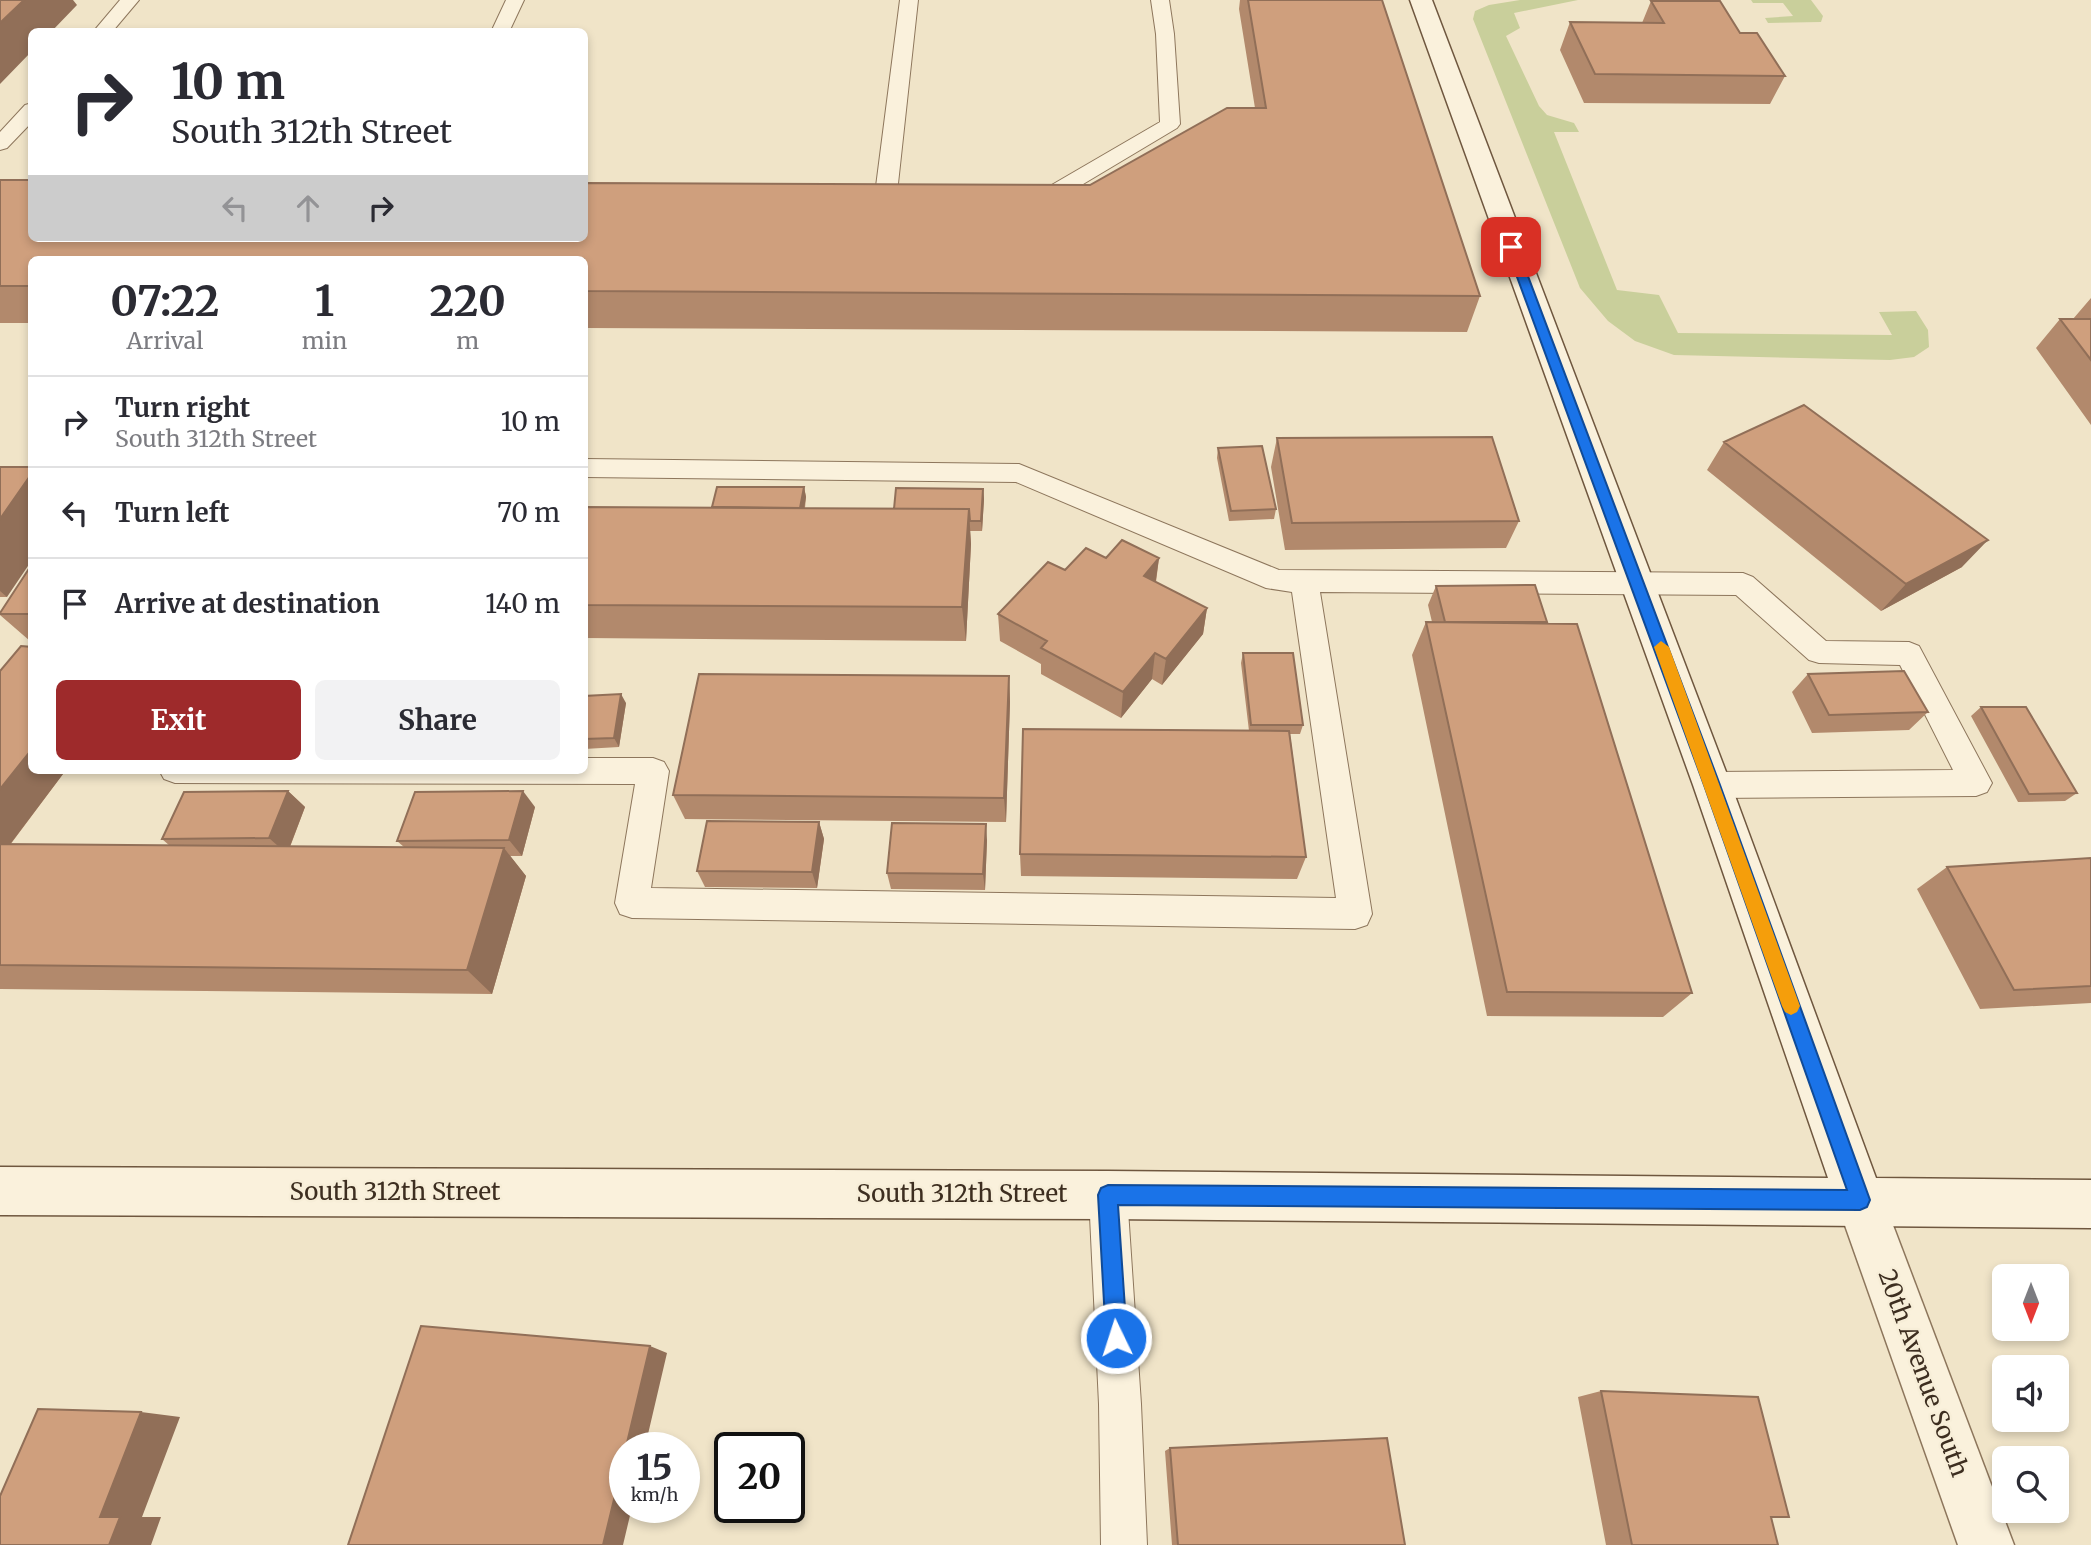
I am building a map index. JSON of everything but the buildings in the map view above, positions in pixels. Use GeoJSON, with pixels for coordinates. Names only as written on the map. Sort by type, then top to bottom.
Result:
{"type":"FeatureCollection","features":[{"type":"Feature","properties":{"kind":"street","name":"20th Avenue South"},"geometry":{"type":"LineString","coordinates":[[1421,0],[1712,785],[1986,1545]]}},
{"type":"Feature","properties":{"kind":"street","name":"South 312th Street"},"geometry":{"type":"LineString","coordinates":[[0,1191],[1108,1195],[2091,1204]]}},
{"type":"Feature","properties":{"kind":"lane"},"geometry":{"type":"LineString","coordinates":[[106,28],[130,0]]}},
{"type":"Feature","properties":{"kind":"lane"},"geometry":{"type":"LineString","coordinates":[[502,28],[515,0]]}},
{"type":"Feature","properties":{"kind":"lane"},"geometry":{"type":"LineString","coordinates":[[885,202],[909,0]]}},
{"type":"Feature","properties":{"kind":"lane"},"geometry":{"type":"LineString","coordinates":[[1013,204],[1035,204],[1170,124],[1165,34],[1160,0]]}},
{"type":"Feature","properties":{"kind":"lane"},"geometry":{"type":"LineString","coordinates":[[0,144],[28,113]]}},
{"type":"Feature","properties":{"kind":"lane"},"geometry":{"type":"LineString","coordinates":[[858,202],[911,203]]}},
{"type":"Feature","properties":{"kind":"lane"},"geometry":{"type":"LineString","coordinates":[[588,468],[1019,473],[1276,581],[1743,584],[1819,652],[1909,654],[1976,783],[1712,785]]}},
{"type":"Feature","properties":{"kind":"lane"},"geometry":{"type":"LineString","coordinates":[[588,772],[653,772],[632,903],[1355,914],[1304,580]]}},
{"type":"Feature","properties":{"kind":"lane"},"geometry":{"type":"LineString","coordinates":[[1108,1195],[1120,1404],[1124,1545]]}},
{"type":"Feature","properties":{"kind":"green space"},"geometry":{"type":"Polygon","coordinates":[[[1520,0],[1578,0],[1514,13],[1520,28],[1506,36],[1539,106],[1547,115],[1574,123],[1579,132],[1554,132],[1617,290],[1659,295],[1678,333],[1892,335],[1879,312],[1916,311],[1928,330],[1929,347],[1914,357],[1890,360],[1674,355],[1635,341],[1608,321],[1580,288],[1473,19],[1475,11],[1489,5],[1520,0]]]}},
{"type":"Feature","properties":{"kind":"green space"},"geometry":{"type":"Polygon","coordinates":[[[1751,0],[1811,0],[1823,16],[1821,22],[1768,23],[1765,18],[1793,16],[1783,3],[1753,3],[1751,0]]]}},
{"type":"Feature","properties":{"kind":"slow traffic"},"geometry":{"type":"LineString","coordinates":[[1661,647],[1791,1006]]}},
{"type":"Feature","properties":{"kind":"route"},"geometry":{"type":"LineString","coordinates":[[1116,1338],[1108,1195],[1860,1200],[1712,785],[1511,247]]}}]}
